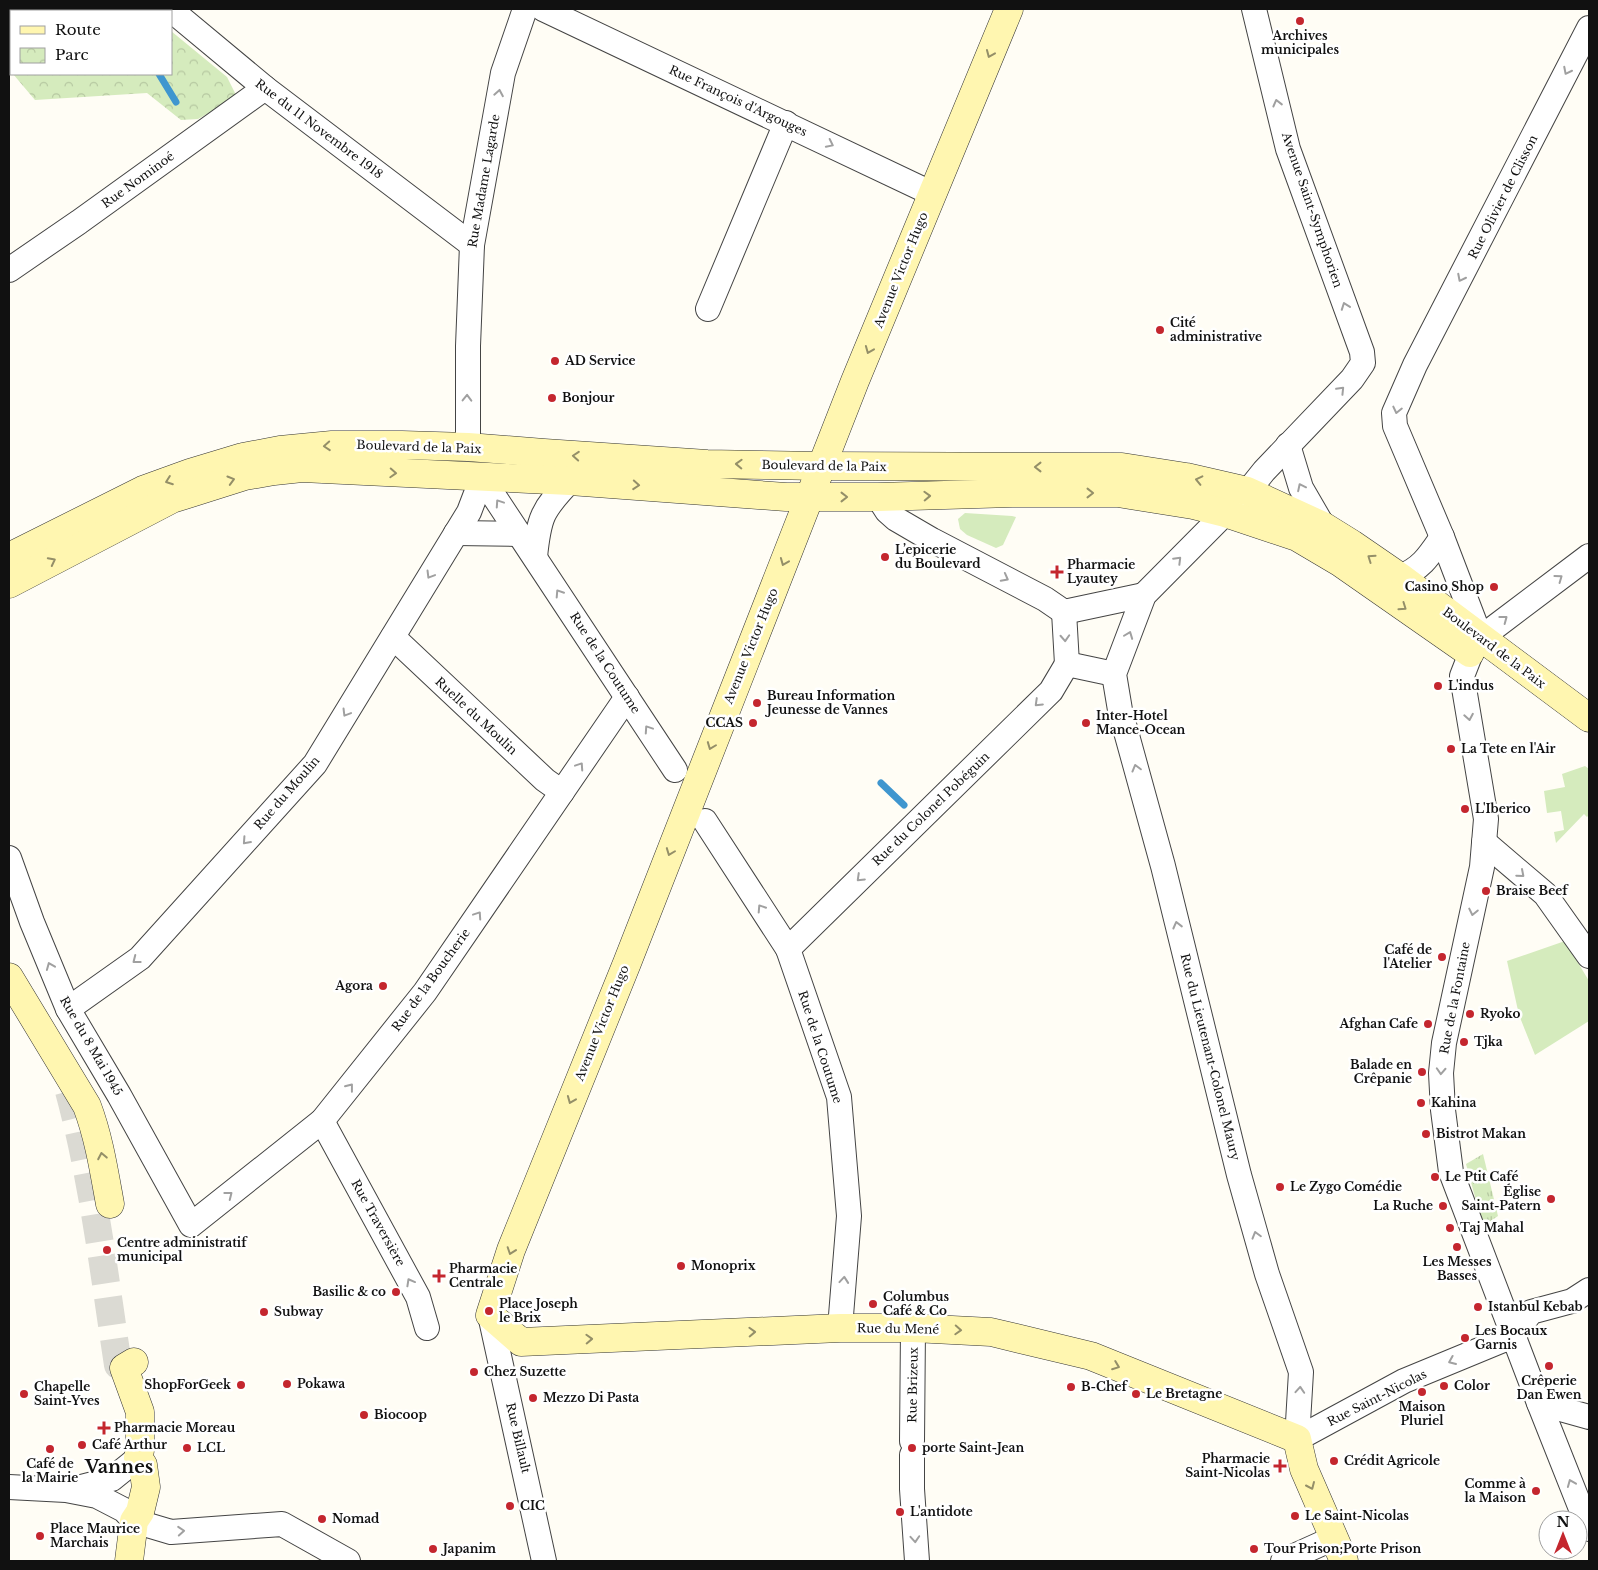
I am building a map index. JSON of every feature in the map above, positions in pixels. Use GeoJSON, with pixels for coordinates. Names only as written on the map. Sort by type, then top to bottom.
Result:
{"type":"FeatureCollection","features":[{"type":"Feature","properties":{"kind":"main road","name":"Avenue Victor Hugo"},"geometry":{"type":"LineString","coordinates":[[490,1315],[511,1250],[623,972],[859,372],[1009,9]]}},
{"type":"Feature","properties":{"kind":"main road","name":"Boulevard de la Paix"},"geometry":{"type":"LineString","coordinates":[[9,557],[143,490],[190,473],[243,457],[280,450],[332,445],[402,444],[468,447],[544,454],[706,464],[1122,467],[1186,477],[1247,491],[1323,526],[1400,578],[1476,646],[1589,738]]}},
{"type":"Feature","properties":{"kind":"main road","name":"Boulevard de la Paix"},"geometry":{"type":"LineString","coordinates":[[9,584],[172,499],[246,476],[302,468],[570,481],[810,497],[878,497],[1012,492],[1118,492],[1193,505],[1225,513],[1298,537],[1589,718]]}},
{"type":"Feature","properties":{"kind":"main road"},"geometry":{"type":"LineString","coordinates":[[9,977],[70,1083],[88,1106],[96,1129],[110,1204]]}},
{"type":"Feature","properties":{"kind":"main road","name":"Rue du Mené"},"geometry":{"type":"LineString","coordinates":[[490,1315],[521,1342],[840,1328],[913,1328],[991,1332],[1091,1356],[1297,1439]]}},
{"type":"Feature","properties":{"kind":"main road"},"geometry":{"type":"LineString","coordinates":[[129,1365],[140,1412],[138,1458],[142,1465],[146,1487],[140,1512],[134,1521],[129,1561]]}},
{"type":"Feature","properties":{"kind":"main road"},"geometry":{"type":"LineString","coordinates":[[1297,1439],[1304,1469],[1339,1550]]}},
{"type":"Feature","properties":{"kind":"street","name":"Rue Madame Lagarde"},"geometry":{"type":"LineString","coordinates":[[468,447],[468,346],[472,244],[503,72],[525,9]]}},
{"type":"Feature","properties":{"kind":"street","name":"Rue François d'Argouges"},"geometry":{"type":"LineString","coordinates":[[543,9],[933,194]]}},
{"type":"Feature","properties":{"kind":"street","name":"Avenue Saint-Symphorien"},"geometry":{"type":"LineString","coordinates":[[1254,9],[1288,149],[1362,352],[1363,363],[1352,379],[1288,445]]}},
{"type":"Feature","properties":{"kind":"street","name":"Rue du 11 Novembre 1918"},"geometry":{"type":"LineString","coordinates":[[172,11],[265,88],[472,244]]}},
{"type":"Feature","properties":{"kind":"street","name":"Rue Olivier de Clisson"},"geometry":{"type":"LineString","coordinates":[[1442,537],[1395,426],[1394,413],[1415,365],[1589,28]]}},
{"type":"Feature","properties":{"kind":"street","name":"Rue Nominoé"},"geometry":{"type":"LineString","coordinates":[[9,270],[265,88]]}},
{"type":"Feature","properties":{"kind":"street"},"geometry":{"type":"LineString","coordinates":[[708,309],[786,123]]}},
{"type":"Feature","properties":{"kind":"street"},"geometry":{"type":"LineString","coordinates":[[1064,612],[1066,664],[1114,674],[1144,595],[1247,491],[1288,445]]}},
{"type":"Feature","properties":{"kind":"street"},"geometry":{"type":"LineString","coordinates":[[1288,445],[1301,488],[1323,526]]}},
{"type":"Feature","properties":{"kind":"street","name":"Rue du Moulin"},"geometry":{"type":"LineString","coordinates":[[68,1009],[140,958],[315,764],[469,512],[482,478]]}},
{"type":"Feature","properties":{"kind":"street","name":"Rue de la Coutume"},"geometry":{"type":"LineString","coordinates":[[482,478],[675,770]]}},
{"type":"Feature","properties":{"kind":"street"},"geometry":{"type":"LineString","coordinates":[[535,557],[537,533],[541,517],[547,507],[570,481]]}},
{"type":"Feature","properties":{"kind":"street"},"geometry":{"type":"LineString","coordinates":[[878,497],[887,511],[896,519],[1045,599],[1064,612],[1144,595]]}},
{"type":"Feature","properties":{"kind":"street"},"geometry":{"type":"LineString","coordinates":[[456,533],[519,534]]}},
{"type":"Feature","properties":{"kind":"street"},"geometry":{"type":"LineString","coordinates":[[1400,578],[1417,569],[1425,562],[1442,537]]}},
{"type":"Feature","properties":{"kind":"street"},"geometry":{"type":"LineString","coordinates":[[1442,537],[1476,646],[1529,600],[1589,556]]}},
{"type":"Feature","properties":{"kind":"street","name":"Ruelle du Moulin"},"geometry":{"type":"LineString","coordinates":[[393,637],[544,780],[562,792]]}},
{"type":"Feature","properties":{"kind":"street","name":"Rue de la Fontaine"},"geometry":{"type":"LineString","coordinates":[[1476,646],[1462,676],[1486,819],[1482,867],[1444,1043],[1441,1073],[1443,1110],[1451,1172],[1589,1528]]}},
{"type":"Feature","properties":{"kind":"street","name":"Rue du Colonel Pobéguin"},"geometry":{"type":"LineString","coordinates":[[788,949],[1051,691],[1066,664]]}},
{"type":"Feature","properties":{"kind":"street","name":"Rue du Lieutenant-Colonel Maury"},"geometry":{"type":"LineString","coordinates":[[1114,674],[1120,710],[1163,866],[1239,1175],[1267,1274],[1302,1372],[1297,1439]]}},
{"type":"Feature","properties":{"kind":"street","name":"Rue de la Boucherie"},"geometry":{"type":"LineString","coordinates":[[191,1225],[322,1122],[425,992],[627,697]]}},
{"type":"Feature","properties":{"kind":"street","name":"Rue de la Coutume"},"geometry":{"type":"LineString","coordinates":[[704,821],[788,949],[839,1097],[849,1216],[840,1328]]}},
{"type":"Feature","properties":{"kind":"street"},"geometry":{"type":"LineString","coordinates":[[1484,842],[1545,894],[1589,956]]}},
{"type":"Feature","properties":{"kind":"street","name":"Rue du 8 Mai 1945"},"geometry":{"type":"LineString","coordinates":[[9,858],[32,922],[68,1009],[119,1095],[191,1225]]}},
{"type":"Feature","properties":{"kind":"street"},"geometry":{"type":"LineString","coordinates":[[9,895],[17,900],[32,922]]}},
{"type":"Feature","properties":{"kind":"street","name":"Rue Traversière"},"geometry":{"type":"LineString","coordinates":[[322,1122],[418,1297],[427,1328]]}},
{"type":"Feature","properties":{"kind":"street"},"geometry":{"type":"LineString","coordinates":[[1513,1336],[1531,1312],[1572,1301],[1589,1290]]}},
{"type":"Feature","properties":{"kind":"street","name":"Rue Billault"},"geometry":{"type":"LineString","coordinates":[[490,1315],[544,1561]]}},
{"type":"Feature","properties":{"kind":"street","name":"Rue Brizeux"},"geometry":{"type":"LineString","coordinates":[[913,1328],[912,1489],[917,1561]]}},
{"type":"Feature","properties":{"kind":"street","name":"Rue Saint-Nicolas"},"geometry":{"type":"LineString","coordinates":[[1297,1439],[1404,1381],[1513,1336]]}},
{"type":"Feature","properties":{"kind":"street"},"geometry":{"type":"LineString","coordinates":[[1539,1403],[1589,1417]]}},
{"type":"Feature","properties":{"kind":"street"},"geometry":{"type":"LineString","coordinates":[[66,1490],[112,1479],[138,1458]]}},
{"type":"Feature","properties":{"kind":"street"},"geometry":{"type":"LineString","coordinates":[[9,1487],[66,1490],[96,1496],[124,1510],[134,1521],[171,1532],[282,1524],[348,1561]]}},
{"type":"Feature","properties":{"kind":"street"},"geometry":{"type":"LineString","coordinates":[[1283,1561],[1339,1550]]}},
{"type":"Feature","properties":{"kind":"green space"},"geometry":{"type":"Polygon","coordinates":[[[9,9],[146,10],[10,10],[10,70],[9,9]]]}},
{"type":"Feature","properties":{"kind":"green space"},"geometry":{"type":"Polygon","coordinates":[[[172,32],[227,77],[237,97],[198,119],[181,120],[147,93],[35,100],[14,75],[172,75],[172,32]]]}},
{"type":"Feature","properties":{"kind":"green space"},"geometry":{"type":"Polygon","coordinates":[[[965,513],[1016,517],[1003,545],[996,548],[967,535],[960,529],[958,519],[965,513]]]}},
{"type":"Feature","properties":{"kind":"green space"},"geometry":{"type":"Polygon","coordinates":[[[1585,766],[1589,769],[1589,815],[1587,817],[1584,814],[1556,843],[1554,832],[1564,830],[1561,811],[1547,813],[1544,791],[1565,787],[1562,774],[1585,766]]]}},
{"type":"Feature","properties":{"kind":"green space"},"geometry":{"type":"Polygon","coordinates":[[[1565,941],[1589,981],[1589,1021],[1535,1055],[1519,1015],[1507,961],[1565,941]]]}},
{"type":"Feature","properties":{"kind":"green space"},"geometry":{"type":"Polygon","coordinates":[[[1483,1154],[1498,1216],[1483,1226],[1466,1164],[1483,1154]]]}},
{"type":"Feature","properties":{"kind":"waterway"},"geometry":{"type":"LineString","coordinates":[[160,75],[176,102]]}},
{"type":"Feature","properties":{"kind":"waterway"},"geometry":{"type":"LineString","coordinates":[[881,783],[904,805]]}},
{"type":"Feature","properties":{"kind":"tunnel"},"geometry":{"type":"LineString","coordinates":[[69,1091],[85,1158],[103,1261],[118,1365],[124,1368]]}},
{"type":"Feature","properties":{"kind":"place","name":"Archives municipales"},"geometry":{"type":"Point","coordinates":[1300,21]}},
{"type":"Feature","properties":{"kind":"place","name":"Cité administrative"},"geometry":{"type":"Point","coordinates":[1160,330]}},
{"type":"Feature","properties":{"kind":"place","name":"AD Service"},"geometry":{"type":"Point","coordinates":[555,361]}},
{"type":"Feature","properties":{"kind":"place","name":"Bonjour"},"geometry":{"type":"Point","coordinates":[552,398]}},
{"type":"Feature","properties":{"kind":"place","name":"L’epicerie du Boulevard"},"geometry":{"type":"Point","coordinates":[885,557]}},
{"type":"Feature","properties":{"kind":"place","name":"Pharmacie Lyautey"},"geometry":{"type":"Point","coordinates":[1057,572]}},
{"type":"Feature","properties":{"kind":"place","name":"Casino Shop"},"geometry":{"type":"Point","coordinates":[1494,587]}},
{"type":"Feature","properties":{"kind":"place","name":"L'indus"},"geometry":{"type":"Point","coordinates":[1438,686]}},
{"type":"Feature","properties":{"kind":"place","name":"Bureau Information Jeunesse de Vannes"},"geometry":{"type":"Point","coordinates":[757,703]}},
{"type":"Feature","properties":{"kind":"place","name":"CCAS"},"geometry":{"type":"Point","coordinates":[753,723]}},
{"type":"Feature","properties":{"kind":"place","name":"Inter-Hotel Mance-Ocean"},"geometry":{"type":"Point","coordinates":[1086,723]}},
{"type":"Feature","properties":{"kind":"place","name":"La Tete en l'Air"},"geometry":{"type":"Point","coordinates":[1451,749]}},
{"type":"Feature","properties":{"kind":"place","name":"L'Iberico"},"geometry":{"type":"Point","coordinates":[1465,809]}},
{"type":"Feature","properties":{"kind":"place","name":"Braise Beef"},"geometry":{"type":"Point","coordinates":[1486,891]}},
{"type":"Feature","properties":{"kind":"place","name":"Café de l'Atelier"},"geometry":{"type":"Point","coordinates":[1442,957]}},
{"type":"Feature","properties":{"kind":"place","name":"Agora"},"geometry":{"type":"Point","coordinates":[383,986]}},
{"type":"Feature","properties":{"kind":"place","name":"Ryoko"},"geometry":{"type":"Point","coordinates":[1470,1014]}},
{"type":"Feature","properties":{"kind":"place","name":"Afghan Cafe"},"geometry":{"type":"Point","coordinates":[1428,1024]}},
{"type":"Feature","properties":{"kind":"place","name":"Tjka"},"geometry":{"type":"Point","coordinates":[1464,1042]}},
{"type":"Feature","properties":{"kind":"place","name":"Balade en Crêpanie"},"geometry":{"type":"Point","coordinates":[1422,1072]}},
{"type":"Feature","properties":{"kind":"place","name":"Kahina"},"geometry":{"type":"Point","coordinates":[1421,1103]}},
{"type":"Feature","properties":{"kind":"place","name":"Bistrot Makan"},"geometry":{"type":"Point","coordinates":[1426,1134]}},
{"type":"Feature","properties":{"kind":"place","name":"Le Ptit Café"},"geometry":{"type":"Point","coordinates":[1435,1177]}},
{"type":"Feature","properties":{"kind":"place","name":"Le Zygo Comédie"},"geometry":{"type":"Point","coordinates":[1280,1187]}},
{"type":"Feature","properties":{"kind":"place","name":"Église Saint-Patern"},"geometry":{"type":"Point","coordinates":[1551,1199]}},
{"type":"Feature","properties":{"kind":"place","name":"La Ruche"},"geometry":{"type":"Point","coordinates":[1443,1206]}},
{"type":"Feature","properties":{"kind":"place","name":"Taj Mahal"},"geometry":{"type":"Point","coordinates":[1450,1228]}},
{"type":"Feature","properties":{"kind":"place","name":"Les Messes Basses"},"geometry":{"type":"Point","coordinates":[1457,1247]}},
{"type":"Feature","properties":{"kind":"place","name":"Centre administratif municipal"},"geometry":{"type":"Point","coordinates":[107,1250]}},
{"type":"Feature","properties":{"kind":"place","name":"Monoprix"},"geometry":{"type":"Point","coordinates":[681,1266]}},
{"type":"Feature","properties":{"kind":"place","name":"Pharmacie Centrale"},"geometry":{"type":"Point","coordinates":[439,1276]}},
{"type":"Feature","properties":{"kind":"place","name":"Basilic & co"},"geometry":{"type":"Point","coordinates":[396,1292]}},
{"type":"Feature","properties":{"kind":"place","name":"Columbus Café & Co"},"geometry":{"type":"Point","coordinates":[873,1304]}},
{"type":"Feature","properties":{"kind":"place","name":"Istanbul Kebab"},"geometry":{"type":"Point","coordinates":[1478,1307]}},
{"type":"Feature","properties":{"kind":"place","name":"Place Joseph le Brix"},"geometry":{"type":"Point","coordinates":[489,1311]}},
{"type":"Feature","properties":{"kind":"place","name":"Subway"},"geometry":{"type":"Point","coordinates":[264,1312]}},
{"type":"Feature","properties":{"kind":"place","name":"Les Bocaux Garnis"},"geometry":{"type":"Point","coordinates":[1465,1338]}},
{"type":"Feature","properties":{"kind":"place","name":"Crêperie Dan Ewen"},"geometry":{"type":"Point","coordinates":[1549,1366]}},
{"type":"Feature","properties":{"kind":"place","name":"Chez Suzette"},"geometry":{"type":"Point","coordinates":[474,1372]}},
{"type":"Feature","properties":{"kind":"place","name":"Pokawa"},"geometry":{"type":"Point","coordinates":[287,1384]}},
{"type":"Feature","properties":{"kind":"place","name":"ShopForGeek"},"geometry":{"type":"Point","coordinates":[241,1385]}},
{"type":"Feature","properties":{"kind":"place","name":"Color"},"geometry":{"type":"Point","coordinates":[1444,1386]}},
{"type":"Feature","properties":{"kind":"place","name":"B-Chef"},"geometry":{"type":"Point","coordinates":[1071,1387]}},
{"type":"Feature","properties":{"kind":"place","name":"Maison Pluriel"},"geometry":{"type":"Point","coordinates":[1422,1392]}},
{"type":"Feature","properties":{"kind":"place","name":"Chapelle Saint-Yves"},"geometry":{"type":"Point","coordinates":[24,1394]}},
{"type":"Feature","properties":{"kind":"place","name":"Le Bretagne"},"geometry":{"type":"Point","coordinates":[1136,1394]}},
{"type":"Feature","properties":{"kind":"place","name":"Mezzo Di Pasta"},"geometry":{"type":"Point","coordinates":[533,1398]}},
{"type":"Feature","properties":{"kind":"place","name":"Biocoop"},"geometry":{"type":"Point","coordinates":[364,1415]}},
{"type":"Feature","properties":{"kind":"place","name":"Pharmacie Moreau"},"geometry":{"type":"Point","coordinates":[104,1428]}},
{"type":"Feature","properties":{"kind":"place","name":"Café Arthur"},"geometry":{"type":"Point","coordinates":[82,1445]}},
{"type":"Feature","properties":{"kind":"place","name":"LCL"},"geometry":{"type":"Point","coordinates":[187,1448]}},
{"type":"Feature","properties":{"kind":"place","name":"porte Saint-Jean"},"geometry":{"type":"Point","coordinates":[912,1448]}},
{"type":"Feature","properties":{"kind":"place","name":"Café de la Mairie"},"geometry":{"type":"Point","coordinates":[50,1449]}},
{"type":"Feature","properties":{"kind":"place","name":"Crédit Agricole"},"geometry":{"type":"Point","coordinates":[1334,1461]}},
{"type":"Feature","properties":{"kind":"place","name":"Pharmacie Saint-Nicolas"},"geometry":{"type":"Point","coordinates":[1280,1466]}},
{"type":"Feature","properties":{"kind":"place","name":"Comme à la Maison"},"geometry":{"type":"Point","coordinates":[1536,1491]}},
{"type":"Feature","properties":{"kind":"place","name":"CIC"},"geometry":{"type":"Point","coordinates":[510,1506]}},
{"type":"Feature","properties":{"kind":"place","name":"L'antidote"},"geometry":{"type":"Point","coordinates":[900,1512]}},
{"type":"Feature","properties":{"kind":"place","name":"Le Saint-Nicolas"},"geometry":{"type":"Point","coordinates":[1295,1516]}},
{"type":"Feature","properties":{"kind":"place","name":"Nomad"},"geometry":{"type":"Point","coordinates":[322,1519]}},
{"type":"Feature","properties":{"kind":"place","name":"Place Maurice Marchais"},"geometry":{"type":"Point","coordinates":[40,1536]}},
{"type":"Feature","properties":{"kind":"place","name":"Japanim"},"geometry":{"type":"Point","coordinates":[433,1549]}},
{"type":"Feature","properties":{"kind":"place","name":"Tour Prison;Porte Prison"},"geometry":{"type":"Point","coordinates":[1254,1549]}},
{"type":"Feature","properties":{"kind":"district","name":"Vannes"},"geometry":{"type":"Point","coordinates":[119,1467]}}]}
